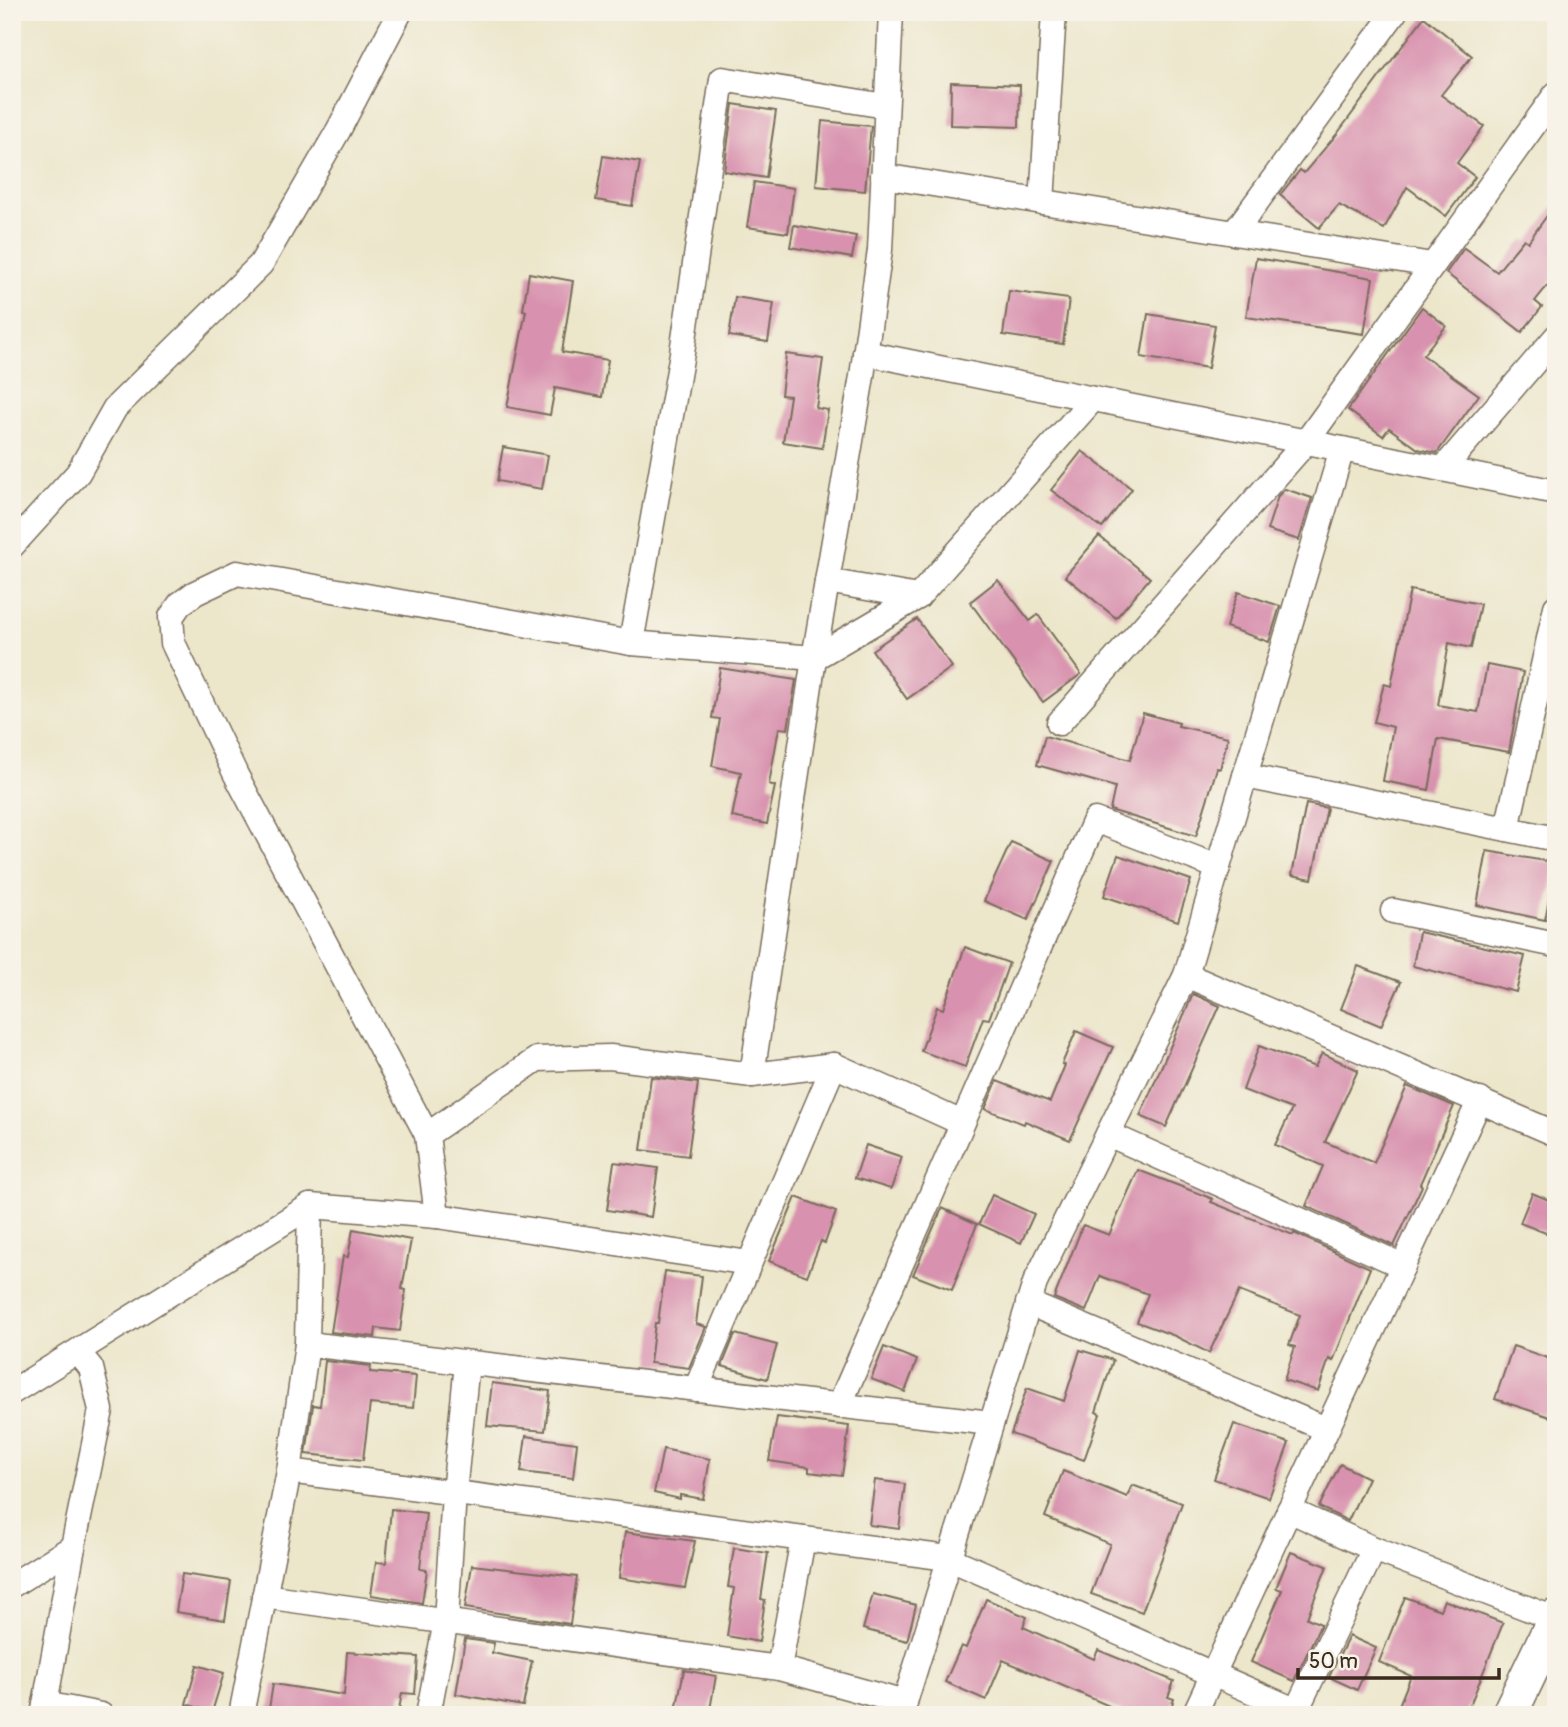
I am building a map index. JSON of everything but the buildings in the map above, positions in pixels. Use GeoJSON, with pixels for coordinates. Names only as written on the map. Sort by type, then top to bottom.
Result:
{"type":"FeatureCollection","features":[{"type":"Feature","properties":{"kind":"main road"},"geometry":{"type":"LineString","coordinates":[[1509,1715],[1555,1618]]}},
{"type":"Feature","properties":{"kind":"street"},"geometry":{"type":"LineString","coordinates":[[12,547],[78,473],[115,408],[261,264],[338,131],[400,12]]}},
{"type":"Feature","properties":{"kind":"street"},"geometry":{"type":"LineString","coordinates":[[752,1075],[814,657],[866,353],[880,250],[891,12]]}},
{"type":"Feature","properties":{"kind":"street"},"geometry":{"type":"LineString","coordinates":[[1042,202],[1054,12]]}},
{"type":"Feature","properties":{"kind":"street"},"geometry":{"type":"LineString","coordinates":[[1234,233],[1395,12]]}},
{"type":"Feature","properties":{"kind":"street"},"geometry":{"type":"LineString","coordinates":[[631,643],[682,353],[722,79],[885,106]]}},
{"type":"Feature","properties":{"kind":"street"},"geometry":{"type":"LineString","coordinates":[[1059,723],[1306,442],[1556,94]]}},
{"type":"Feature","properties":{"kind":"street"},"geometry":{"type":"LineString","coordinates":[[883,176],[1432,265]]}},
{"type":"Feature","properties":{"kind":"street"},"geometry":{"type":"LineString","coordinates":[[1443,469],[1556,337]]}},
{"type":"Feature","properties":{"kind":"street"},"geometry":{"type":"LineString","coordinates":[[866,353],[1556,492]]}},
{"type":"Feature","properties":{"kind":"street"},"geometry":{"type":"LineString","coordinates":[[437,1216],[427,1135],[236,775],[173,643],[171,617],[180,604],[195,593],[237,573],[631,643],[814,657],[918,597],[1093,399]]}},
{"type":"Feature","properties":{"kind":"street"},"geometry":{"type":"LineString","coordinates":[[264,1596],[779,1668],[903,1709],[1035,1283],[1186,975],[1342,449]]}},
{"type":"Feature","properties":{"kind":"street"},"geometry":{"type":"LineString","coordinates":[[827,581],[918,597]]}},
{"type":"Feature","properties":{"kind":"street"},"geometry":{"type":"LineString","coordinates":[[1507,829],[1556,607]]}},
{"type":"Feature","properties":{"kind":"street"},"geometry":{"type":"LineString","coordinates":[[1245,776],[1556,839]]}},
{"type":"Feature","properties":{"kind":"street"},"geometry":{"type":"LineString","coordinates":[[839,1406],[1095,820],[1218,867]]}},
{"type":"Feature","properties":{"kind":"street"},"geometry":{"type":"LineString","coordinates":[[1393,911],[1556,945]]}},
{"type":"Feature","properties":{"kind":"street"},"geometry":{"type":"LineString","coordinates":[[1186,975],[1556,1134]]}},
{"type":"Feature","properties":{"kind":"street"},"geometry":{"type":"LineString","coordinates":[[427,1135],[537,1059],[610,1056],[752,1075],[834,1065],[962,1123]]}},
{"type":"Feature","properties":{"kind":"street"},"geometry":{"type":"LineString","coordinates":[[696,1389],[834,1065]]}},
{"type":"Feature","properties":{"kind":"street"},"geometry":{"type":"LineString","coordinates":[[1195,1715],[1480,1100]]}},
{"type":"Feature","properties":{"kind":"street"},"geometry":{"type":"LineString","coordinates":[[1108,1134],[1403,1266]]}},
{"type":"Feature","properties":{"kind":"street"},"geometry":{"type":"LineString","coordinates":[[12,1392],[310,1206],[437,1216],[749,1263]]}},
{"type":"Feature","properties":{"kind":"street"},"geometry":{"type":"LineString","coordinates":[[241,1715],[289,1471],[307,1344],[310,1206]]}},
{"type":"Feature","properties":{"kind":"street"},"geometry":{"type":"LineString","coordinates":[[1028,1303],[1326,1429]]}},
{"type":"Feature","properties":{"kind":"street"},"geometry":{"type":"LineString","coordinates":[[307,1344],[990,1423]]}},
{"type":"Feature","properties":{"kind":"street"},"geometry":{"type":"LineString","coordinates":[[78,1352],[91,1368],[101,1410],[43,1709],[101,1715]]}},
{"type":"Feature","properties":{"kind":"street"},"geometry":{"type":"LineString","coordinates":[[428,1715],[446,1621],[454,1493],[467,1363]]}},
{"type":"Feature","properties":{"kind":"street"},"geometry":{"type":"LineString","coordinates":[[289,1471],[948,1558],[1301,1713],[1374,1549]]}},
{"type":"Feature","properties":{"kind":"street"},"geometry":{"type":"LineString","coordinates":[[1289,1510],[1374,1549],[1555,1618]]}},
{"type":"Feature","properties":{"kind":"street"},"geometry":{"type":"LineString","coordinates":[[779,1668],[803,1539]]}},
{"type":"Feature","properties":{"kind":"street"},"geometry":{"type":"LineString","coordinates":[[12,1586],[73,1546]]}}]}
